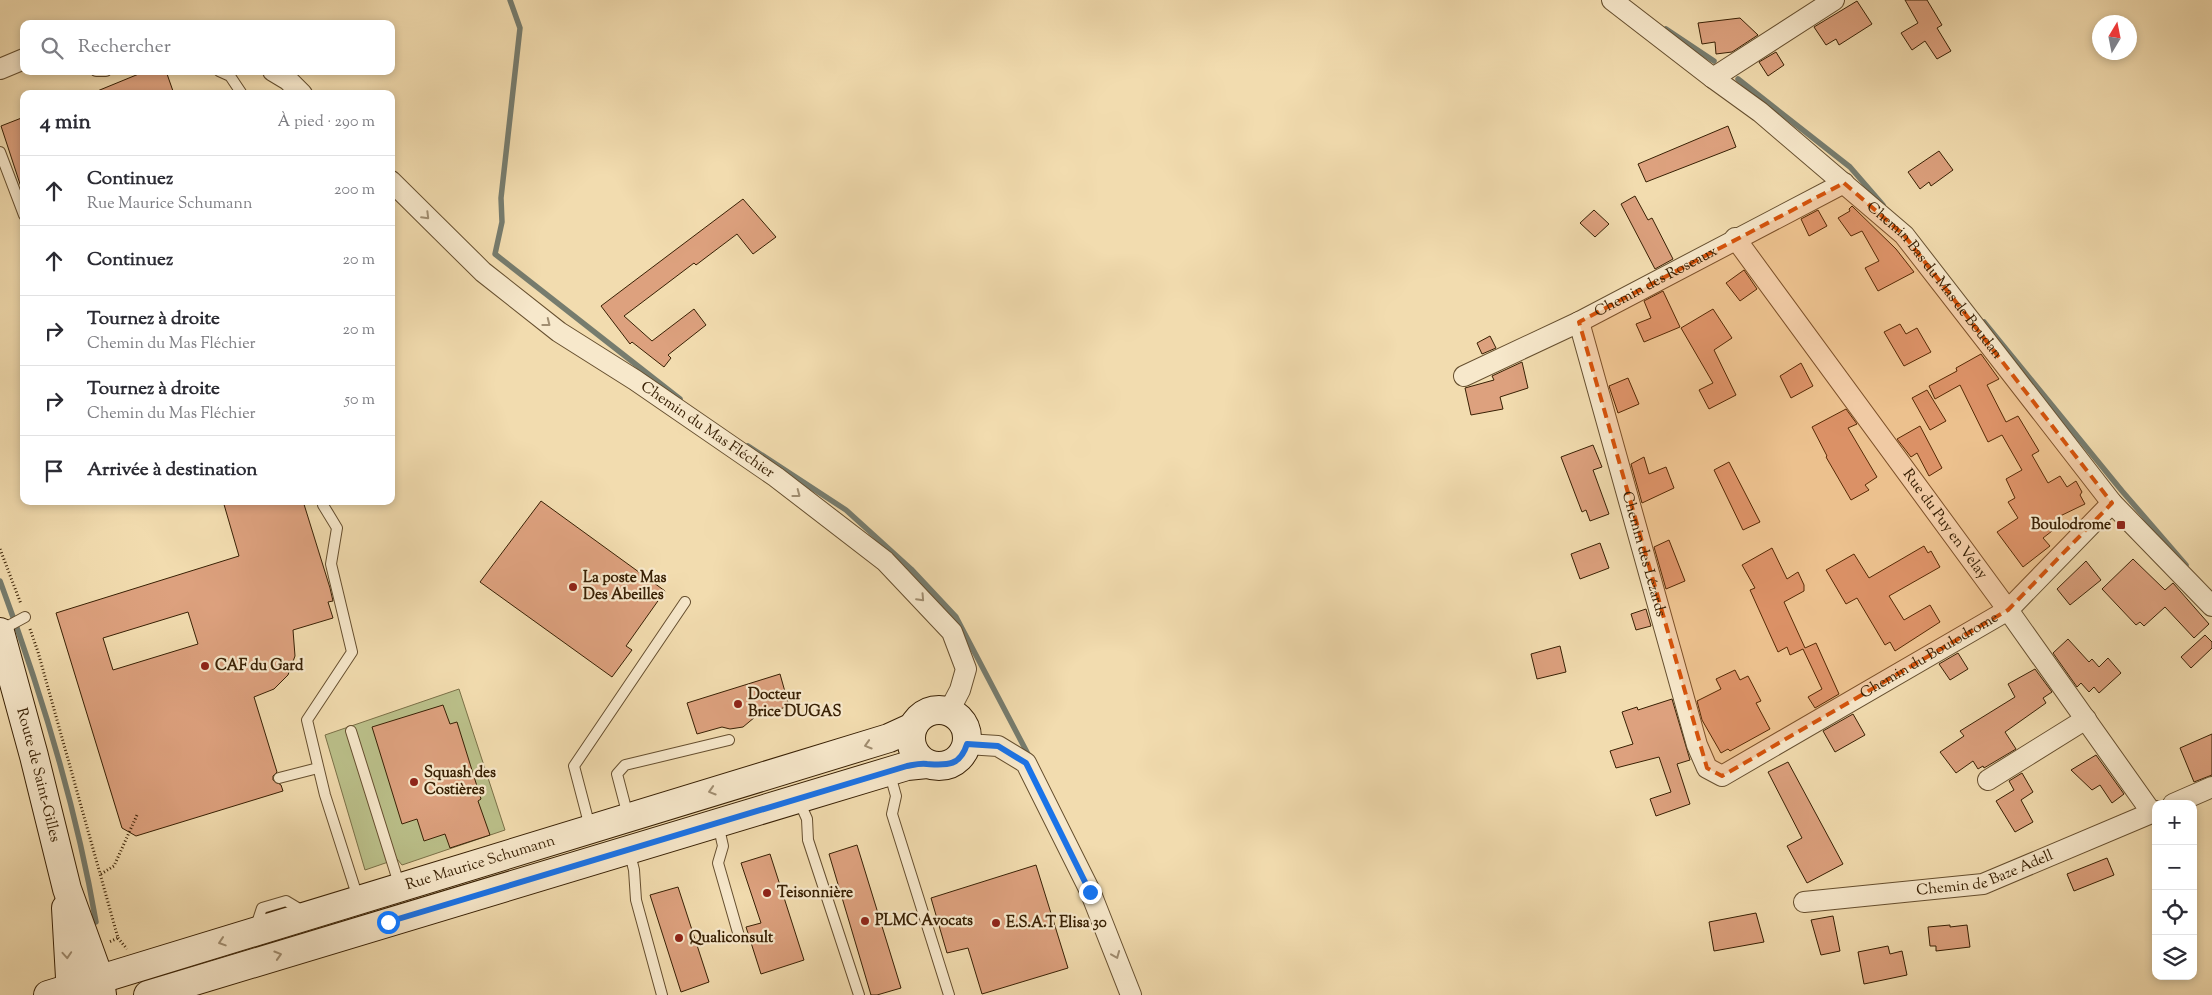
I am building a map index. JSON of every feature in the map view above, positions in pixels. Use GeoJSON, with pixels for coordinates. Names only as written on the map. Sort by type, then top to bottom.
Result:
{"type":"FeatureCollection","features":[{"type":"Feature","properties":{"kind":"main road","name":"Route de Saint-Gilles"},"geometry":{"type":"LineString","coordinates":[[3,630],[67,889],[101,987]]}},
{"type":"Feature","properties":{"kind":"main road"},"geometry":{"type":"LineString","coordinates":[[938,709],[949,711],[964,724],[967,744],[959,758],[950,764],[937,766],[927,764],[913,750],[911,734],[913,726],[928,711],[938,709]]}},
{"type":"Feature","properties":{"kind":"main road","name":"Rue Maurice Schumann"},"geometry":{"type":"LineString","coordinates":[[63,993],[101,987],[254,932],[889,738],[913,726]]}},
{"type":"Feature","properties":{"kind":"main road","name":"Rue Maurice Schumann"},"geometry":{"type":"LineString","coordinates":[[148,995],[889,771],[927,764]]}},
{"type":"Feature","properties":{"kind":"main road","name":"Route de Saint-Gilles"},"geometry":{"type":"LineString","coordinates":[[63,993],[67,889]]}},
{"type":"Feature","properties":{"kind":"street","name":"Chemin Bas du Mas de Boudan"},"geometry":{"type":"LineString","coordinates":[[1612,0],[1760,112],[1904,235],[2112,503],[2212,606]]}},
{"type":"Feature","properties":{"kind":"street"},"geometry":{"type":"LineString","coordinates":[[1713,78],[1834,0]]}},
{"type":"Feature","properties":{"kind":"street"},"geometry":{"type":"LineString","coordinates":[[0,69],[20,61]]}},
{"type":"Feature","properties":{"kind":"street"},"geometry":{"type":"LineString","coordinates":[[280,75],[298,90]]}},
{"type":"Feature","properties":{"kind":"street","name":"Chemin des Roseaux"},"geometry":{"type":"LineString","coordinates":[[1464,376],[1579,322],[1735,238],[1844,183]]}},
{"type":"Feature","properties":{"kind":"street","name":"Chemin du Mas Fléchier"},"geometry":{"type":"LineString","coordinates":[[395,185],[483,272],[559,332],[635,380],[776,477],[885,561],[952,632],[966,669],[960,690],[949,711]]}},
{"type":"Feature","properties":{"kind":"street","name":"Rue du Puy en Velay"},"geometry":{"type":"LineString","coordinates":[[1735,238],[2152,809]]}},
{"type":"Feature","properties":{"kind":"street","name":"Chemin des Lézards"},"geometry":{"type":"LineString","coordinates":[[1579,322],[1698,745],[1707,768],[1722,776]]}},
{"type":"Feature","properties":{"kind":"street","name":"Chemin du Boulodrome"},"geometry":{"type":"LineString","coordinates":[[1722,776],[2008,610],[2112,503]]}},
{"type":"Feature","properties":{"kind":"street"},"geometry":{"type":"LineString","coordinates":[[1988,780],[2086,719]]}},
{"type":"Feature","properties":{"kind":"street"},"geometry":{"type":"LineString","coordinates":[[967,744],[998,746],[1026,763],[1090,892],[1131,995]]}},
{"type":"Feature","properties":{"kind":"street"},"geometry":{"type":"LineString","coordinates":[[2182,800],[2212,787]]}},
{"type":"Feature","properties":{"kind":"street","name":"Chemin de Baze Adell"},"geometry":{"type":"LineString","coordinates":[[1804,902],[1983,884],[2152,813]]}},
{"type":"Feature","properties":{"kind":"lane"},"geometry":{"type":"LineString","coordinates":[[228,75],[239,90]]}},
{"type":"Feature","properties":{"kind":"lane"},"geometry":{"type":"LineString","coordinates":[[0,152],[20,204]]}},
{"type":"Feature","properties":{"kind":"lane"},"geometry":{"type":"LineString","coordinates":[[323,506],[337,528],[331,564],[352,652],[306,720],[318,768],[358,899]]}},
{"type":"Feature","properties":{"kind":"lane"},"geometry":{"type":"LineString","coordinates":[[591,828],[574,766],[685,602]]}},
{"type":"Feature","properties":{"kind":"lane"},"geometry":{"type":"LineString","coordinates":[[3,630],[24,617]]}},
{"type":"Feature","properties":{"kind":"lane"},"geometry":{"type":"LineString","coordinates":[[352,731],[400,886]]}},
{"type":"Feature","properties":{"kind":"lane"},"geometry":{"type":"LineString","coordinates":[[628,817],[617,774],[625,765],[728,740]]}},
{"type":"Feature","properties":{"kind":"lane"},"geometry":{"type":"LineString","coordinates":[[279,778],[318,768]]}},
{"type":"Feature","properties":{"kind":"lane"},"geometry":{"type":"LineString","coordinates":[[889,771],[896,796],[892,814],[949,995]]}},
{"type":"Feature","properties":{"kind":"lane"},"geometry":{"type":"LineString","coordinates":[[798,799],[807,819],[808,840],[858,995]]}},
{"type":"Feature","properties":{"kind":"lane"},"geometry":{"type":"LineString","coordinates":[[717,823],[723,846],[718,862],[739,936]]}},
{"type":"Feature","properties":{"kind":"lane"},"geometry":{"type":"LineString","coordinates":[[628,850],[634,870],[636,900],[662,995]]}},
{"type":"Feature","properties":{"kind":"path"},"geometry":{"type":"LineString","coordinates":[[0,549],[38,652],[118,938],[104,944]]}},
{"type":"Feature","properties":{"kind":"path"},"geometry":{"type":"LineString","coordinates":[[101,874],[114,866],[137,815]]}},
{"type":"Feature","properties":{"kind":"highlighted area"},"geometry":{"type":"Polygon","coordinates":[[[1844,183],[1904,235],[2112,503],[2008,610],[1722,776],[1707,768],[1579,322],[1844,183]]]}},
{"type":"Feature","properties":{"kind":"green space","name":"Squash des Costières"},"geometry":{"type":"Polygon","coordinates":[[[459,689],[505,830],[402,865],[397,859],[365,870],[325,735],[459,689]]]}},
{"type":"Feature","properties":{"kind":"building"},"geometry":{"type":"Polygon","coordinates":[[[1905,0],[1927,0],[1942,25],[1937,28],[1951,51],[1937,59],[1925,41],[1912,50],[1901,33],[1918,23],[1905,0]]]}},
{"type":"Feature","properties":{"kind":"building"},"geometry":{"type":"Polygon","coordinates":[[[1857,1],[1872,24],[1839,45],[1836,39],[1826,45],[1814,27],[1857,1]]]}},
{"type":"Feature","properties":{"kind":"building"},"geometry":{"type":"Polygon","coordinates":[[[1740,18],[1758,35],[1732,52],[1716,54],[1715,42],[1702,44],[1698,23],[1740,18]]]}},
{"type":"Feature","properties":{"kind":"building"},"geometry":{"type":"Polygon","coordinates":[[[1776,52],[1784,65],[1768,76],[1759,62],[1776,52]]]}},
{"type":"Feature","properties":{"kind":"building"},"geometry":{"type":"Polygon","coordinates":[[[136,75],[167,75],[173,90],[100,90],[136,75]]]}},
{"type":"Feature","properties":{"kind":"building"},"geometry":{"type":"Polygon","coordinates":[[[20,119],[20,184],[1,126],[20,119]]]}},
{"type":"Feature","properties":{"kind":"building"},"geometry":{"type":"Polygon","coordinates":[[[1728,126],[1736,147],[1646,182],[1638,164],[1728,126]]]}},
{"type":"Feature","properties":{"kind":"building"},"geometry":{"type":"Polygon","coordinates":[[[1939,151],[1953,170],[1931,186],[1929,182],[1920,189],[1908,172],[1939,151]]]}},
{"type":"Feature","properties":{"kind":"building"},"geometry":{"type":"Polygon","coordinates":[[[1635,196],[1648,220],[1652,218],[1673,259],[1655,269],[1621,204],[1635,196]]]}},
{"type":"Feature","properties":{"kind":"building"},"geometry":{"type":"Polygon","coordinates":[[[743,199],[776,237],[753,254],[737,234],[696,265],[694,263],[624,316],[652,341],[694,309],[706,325],[668,355],[671,358],[664,367],[632,342],[630,344],[601,306],[743,199]]]}},
{"type":"Feature","properties":{"kind":"building"},"geometry":{"type":"Polygon","coordinates":[[[1852,206],[1896,249],[1914,272],[1878,291],[1865,268],[1879,261],[1862,231],[1851,236],[1838,218],[1850,211],[1849,209],[1852,206]]]}},
{"type":"Feature","properties":{"kind":"building"},"geometry":{"type":"Polygon","coordinates":[[[1594,210],[1609,224],[1595,237],[1580,223],[1594,210]]]}},
{"type":"Feature","properties":{"kind":"building"},"geometry":{"type":"Polygon","coordinates":[[[1818,210],[1827,226],[1809,236],[1801,219],[1818,210]]]}},
{"type":"Feature","properties":{"kind":"building"},"geometry":{"type":"Polygon","coordinates":[[[1744,270],[1757,289],[1740,301],[1726,283],[1744,270]]]}},
{"type":"Feature","properties":{"kind":"building"},"geometry":{"type":"Polygon","coordinates":[[[1663,291],[1680,327],[1644,342],[1636,324],[1651,318],[1644,301],[1663,291]]]}},
{"type":"Feature","properties":{"kind":"building"},"geometry":{"type":"Polygon","coordinates":[[[1713,309],[1732,338],[1714,350],[1736,395],[1709,409],[1699,390],[1713,383],[1681,328],[1713,309]]]}},
{"type":"Feature","properties":{"kind":"building"},"geometry":{"type":"Polygon","coordinates":[[[1900,324],[1906,334],[1917,328],[1931,352],[1904,366],[1884,332],[1900,324]]]}},
{"type":"Feature","properties":{"kind":"building"},"geometry":{"type":"Polygon","coordinates":[[[1490,336],[1496,348],[1482,354],[1477,343],[1490,336]]]}},
{"type":"Feature","properties":{"kind":"building"},"geometry":{"type":"Polygon","coordinates":[[[1981,354],[1999,379],[1987,385],[2006,422],[2018,416],[2039,451],[2032,455],[2048,483],[2060,476],[2067,487],[2076,481],[2082,492],[2080,495],[2085,504],[2056,518],[2061,524],[2043,538],[2050,546],[2023,567],[1997,532],[2018,518],[2008,502],[2015,498],[2006,479],[2022,470],[2002,435],[1988,442],[1960,385],[1935,399],[1929,386],[1957,371],[1956,368],[1981,354]]]}},
{"type":"Feature","properties":{"kind":"building"},"geometry":{"type":"Polygon","coordinates":[[[1522,362],[1528,388],[1500,397],[1503,409],[1471,415],[1465,388],[1494,380],[1492,376],[1522,362]]]}},
{"type":"Feature","properties":{"kind":"building"},"geometry":{"type":"Polygon","coordinates":[[[1801,363],[1813,386],[1791,398],[1780,376],[1801,363]]]}},
{"type":"Feature","properties":{"kind":"building"},"geometry":{"type":"Polygon","coordinates":[[[1628,378],[1639,404],[1618,413],[1609,386],[1628,378]]]}},
{"type":"Feature","properties":{"kind":"building"},"geometry":{"type":"Polygon","coordinates":[[[1927,390],[1946,421],[1930,430],[1912,398],[1927,390]]]}},
{"type":"Feature","properties":{"kind":"building"},"geometry":{"type":"Polygon","coordinates":[[[1846,409],[1857,424],[1848,428],[1877,477],[1865,485],[1869,490],[1851,500],[1826,457],[1812,427],[1846,409]]]}},
{"type":"Feature","properties":{"kind":"building"},"geometry":{"type":"Polygon","coordinates":[[[1920,426],[1942,468],[1929,476],[1917,453],[1911,457],[1897,439],[1920,426]]]}},
{"type":"Feature","properties":{"kind":"building"},"geometry":{"type":"Polygon","coordinates":[[[1593,445],[1602,467],[1593,470],[1609,514],[1590,521],[1586,510],[1582,512],[1561,457],[1593,445]]]}},
{"type":"Feature","properties":{"kind":"building"},"geometry":{"type":"Polygon","coordinates":[[[1644,457],[1649,474],[1666,467],[1674,488],[1642,503],[1631,464],[1644,457]]]}},
{"type":"Feature","properties":{"kind":"building"},"geometry":{"type":"Polygon","coordinates":[[[1729,462],[1760,522],[1743,530],[1714,470],[1729,462]]]}},
{"type":"Feature","properties":{"kind":"building","name":"La poste Mas Des Abeilles"},"geometry":{"type":"Polygon","coordinates":[[[541,501],[665,591],[626,646],[632,650],[612,677],[480,582],[541,501]]]}},
{"type":"Feature","properties":{"kind":"building","name":"CAF du Gard"},"geometry":{"type":"Polygon","coordinates":[[[224,505],[304,505],[330,588],[333,601],[328,602],[333,618],[293,630],[295,656],[288,675],[274,689],[254,697],[277,772],[273,776],[273,780],[281,785],[283,791],[136,836],[122,828],[56,613],[239,556],[224,505]],[[188,612],[103,638],[113,670],[198,644],[188,612]]]}},
{"type":"Feature","properties":{"kind":"building"},"geometry":{"type":"Polygon","coordinates":[[[1669,540],[1685,581],[1666,589],[1654,547],[1669,540]]]}},
{"type":"Feature","properties":{"kind":"building"},"geometry":{"type":"Polygon","coordinates":[[[1600,543],[1609,568],[1580,579],[1571,554],[1600,543]]]}},
{"type":"Feature","properties":{"kind":"building"},"geometry":{"type":"Polygon","coordinates":[[[1924,546],[1928,553],[1931,551],[1940,567],[1889,596],[1904,620],[1930,605],[1940,622],[1895,651],[1890,642],[1885,645],[1857,598],[1846,604],[1826,570],[1854,554],[1869,578],[1924,546]]]}},
{"type":"Feature","properties":{"kind":"building"},"geometry":{"type":"Polygon","coordinates":[[[1772,548],[1787,579],[1798,572],[1804,585],[1804,591],[1784,602],[1805,648],[1816,643],[1839,694],[1815,708],[1808,697],[1822,689],[1803,649],[1790,655],[1787,647],[1778,652],[1750,590],[1755,588],[1742,565],[1772,548]]]}},
{"type":"Feature","properties":{"kind":"building"},"geometry":{"type":"Polygon","coordinates":[[[2133,559],[2165,590],[2173,583],[2209,624],[2194,638],[2165,607],[2144,626],[2140,622],[2136,625],[2102,589],[2133,559]]]}},
{"type":"Feature","properties":{"kind":"building"},"geometry":{"type":"Polygon","coordinates":[[[2086,561],[2101,580],[2070,605],[2057,589],[2086,561]]]}},
{"type":"Feature","properties":{"kind":"building"},"geometry":{"type":"Polygon","coordinates":[[[1646,609],[1651,626],[1636,630],[1631,614],[1646,609]]]}},
{"type":"Feature","properties":{"kind":"building"},"geometry":{"type":"Polygon","coordinates":[[[2205,635],[2212,642],[2212,648],[2191,668],[2181,657],[2205,635]]]}},
{"type":"Feature","properties":{"kind":"building"},"geometry":{"type":"Polygon","coordinates":[[[2068,639],[2089,662],[2092,659],[2099,667],[2108,658],[2121,673],[2099,693],[2094,687],[2089,692],[2081,683],[2077,687],[2053,653],[2068,639]]]}},
{"type":"Feature","properties":{"kind":"building"},"geometry":{"type":"Polygon","coordinates":[[[1560,646],[1566,672],[1537,679],[1531,654],[1560,646]]]}},
{"type":"Feature","properties":{"kind":"building"},"geometry":{"type":"Polygon","coordinates":[[[1958,653],[1968,669],[1950,680],[1939,664],[1958,653]]]}},
{"type":"Feature","properties":{"kind":"building"},"geometry":{"type":"Polygon","coordinates":[[[2035,669],[2052,692],[2043,698],[2046,703],[2005,732],[2016,749],[1984,768],[1983,766],[1978,769],[1973,761],[1956,773],[1940,752],[1964,736],[1960,731],[2015,697],[2008,684],[2035,669]]]}},
{"type":"Feature","properties":{"kind":"building"},"geometry":{"type":"Polygon","coordinates":[[[1735,670],[1740,680],[1748,676],[1761,701],[1756,703],[1770,729],[1730,751],[1728,749],[1721,753],[1702,720],[1697,701],[1721,689],[1716,679],[1735,670]]]}},
{"type":"Feature","properties":{"kind":"building","name":"Docteur Brice DUGAS"},"geometry":{"type":"Polygon","coordinates":[[[780,674],[789,706],[755,717],[743,727],[730,729],[722,727],[697,734],[687,703],[780,674]]]}},
{"type":"Feature","properties":{"kind":"building"},"geometry":{"type":"Polygon","coordinates":[[[1672,699],[1690,760],[1677,764],[1690,804],[1656,816],[1650,799],[1671,792],[1659,757],[1616,768],[1610,751],[1633,744],[1622,712],[1637,707],[1638,710],[1672,699]]]}},
{"type":"Feature","properties":{"kind":"building"},"geometry":{"type":"Polygon","coordinates":[[[443,705],[450,724],[457,722],[481,799],[478,801],[490,835],[450,848],[445,834],[424,841],[417,819],[402,824],[372,727],[443,705]]]}},
{"type":"Feature","properties":{"kind":"building"},"geometry":{"type":"Polygon","coordinates":[[[1853,714],[1865,735],[1835,752],[1823,731],[1853,714]]]}},
{"type":"Feature","properties":{"kind":"building"},"geometry":{"type":"Polygon","coordinates":[[[2212,734],[2212,775],[2194,782],[2180,748],[2212,734]]]}},
{"type":"Feature","properties":{"kind":"building"},"geometry":{"type":"Polygon","coordinates":[[[2096,755],[2124,794],[2112,803],[2100,785],[2092,790],[2071,770],[2096,755]]]}},
{"type":"Feature","properties":{"kind":"building"},"geometry":{"type":"Polygon","coordinates":[[[1788,762],[1843,864],[1807,883],[1787,846],[1802,838],[1768,772],[1788,762]]]}},
{"type":"Feature","properties":{"kind":"building"},"geometry":{"type":"Polygon","coordinates":[[[2022,773],[2033,792],[2021,800],[2033,822],[2015,832],[1996,801],[2014,790],[2009,781],[2022,773]]]}},
{"type":"Feature","properties":{"kind":"building","name":"PLMC Avocats"},"geometry":{"type":"Polygon","coordinates":[[[857,845],[901,988],[877,995],[871,995],[829,854],[857,845]]]}},
{"type":"Feature","properties":{"kind":"building","name":"Teisonnière"},"geometry":{"type":"Polygon","coordinates":[[[770,854],[804,960],[761,974],[746,927],[761,923],[741,863],[770,854]]]}},
{"type":"Feature","properties":{"kind":"building"},"geometry":{"type":"Polygon","coordinates":[[[2107,858],[2114,875],[2074,891],[2067,874],[2107,858]]]}},
{"type":"Feature","properties":{"kind":"building","name":"E.S.A.T Elisa 30"},"geometry":{"type":"Polygon","coordinates":[[[1036,865],[1068,968],[982,994],[968,948],[947,953],[931,898],[1036,865]]]}},
{"type":"Feature","properties":{"kind":"building","name":"Qualiconsult"},"geometry":{"type":"Polygon","coordinates":[[[678,887],[709,982],[681,992],[650,895],[678,887]]]}},
{"type":"Feature","properties":{"kind":"building"},"geometry":{"type":"Polygon","coordinates":[[[1756,913],[1764,942],[1714,951],[1709,922],[1756,913]]]}},
{"type":"Feature","properties":{"kind":"building"},"geometry":{"type":"Polygon","coordinates":[[[1833,916],[1840,951],[1821,955],[1811,920],[1833,916]]]}},
{"type":"Feature","properties":{"kind":"building"},"geometry":{"type":"Polygon","coordinates":[[[1950,925],[1950,927],[1967,925],[1970,947],[1936,951],[1936,946],[1930,946],[1928,927],[1950,925]]]}},
{"type":"Feature","properties":{"kind":"building"},"geometry":{"type":"Polygon","coordinates":[[[1888,946],[1890,954],[1902,951],[1907,975],[1864,984],[1858,952],[1888,946]]]}},
{"type":"Feature","properties":{"kind":"waterway"},"geometry":{"type":"LineString","coordinates":[[510,0],[520,28],[501,198],[502,222],[495,254],[680,399]]}},
{"type":"Feature","properties":{"kind":"waterway"},"geometry":{"type":"LineString","coordinates":[[1666,29],[1714,61]]}},
{"type":"Feature","properties":{"kind":"waterway"},"geometry":{"type":"LineString","coordinates":[[1738,79],[1850,167],[1883,205]]}},
{"type":"Feature","properties":{"kind":"waterway"},"geometry":{"type":"LineString","coordinates":[[1984,322],[2122,491],[2186,565]]}},
{"type":"Feature","properties":{"kind":"waterway"},"geometry":{"type":"LineString","coordinates":[[748,446],[846,510],[911,569],[956,617],[1030,758]]}},
{"type":"Feature","properties":{"kind":"waterway"},"geometry":{"type":"LineString","coordinates":[[0,581],[56,749],[78,835],[96,922]]}},
{"type":"Feature","properties":{"kind":"place","name":"Boulodrome"},"geometry":{"type":"Point","coordinates":[2121,525]}},
{"type":"Feature","properties":{"kind":"place","name":"La poste Mas Des Abeilles"},"geometry":{"type":"Point","coordinates":[573,587]}},
{"type":"Feature","properties":{"kind":"place","name":"CAF du Gard"},"geometry":{"type":"Point","coordinates":[205,666]}},
{"type":"Feature","properties":{"kind":"place","name":"Docteur Brice DUGAS"},"geometry":{"type":"Point","coordinates":[738,704]}},
{"type":"Feature","properties":{"kind":"place","name":"Squash des Costières"},"geometry":{"type":"Point","coordinates":[414,782]}},
{"type":"Feature","properties":{"kind":"place","name":"Teisonnière"},"geometry":{"type":"Point","coordinates":[767,893]}},
{"type":"Feature","properties":{"kind":"place","name":"PLMC Avocats"},"geometry":{"type":"Point","coordinates":[865,921]}},
{"type":"Feature","properties":{"kind":"place","name":"E.S.A.T Elisa 30"},"geometry":{"type":"Point","coordinates":[996,923]}},
{"type":"Feature","properties":{"kind":"place","name":"Qualiconsult"},"geometry":{"type":"Point","coordinates":[679,938]}},
{"type":"Feature","properties":{"kind":"route"},"geometry":{"type":"LineString","coordinates":[[388,922],[907,766],[927,764],[945,766],[959,758],[967,744],[998,746],[1026,763],[1090,892]]}}]}
